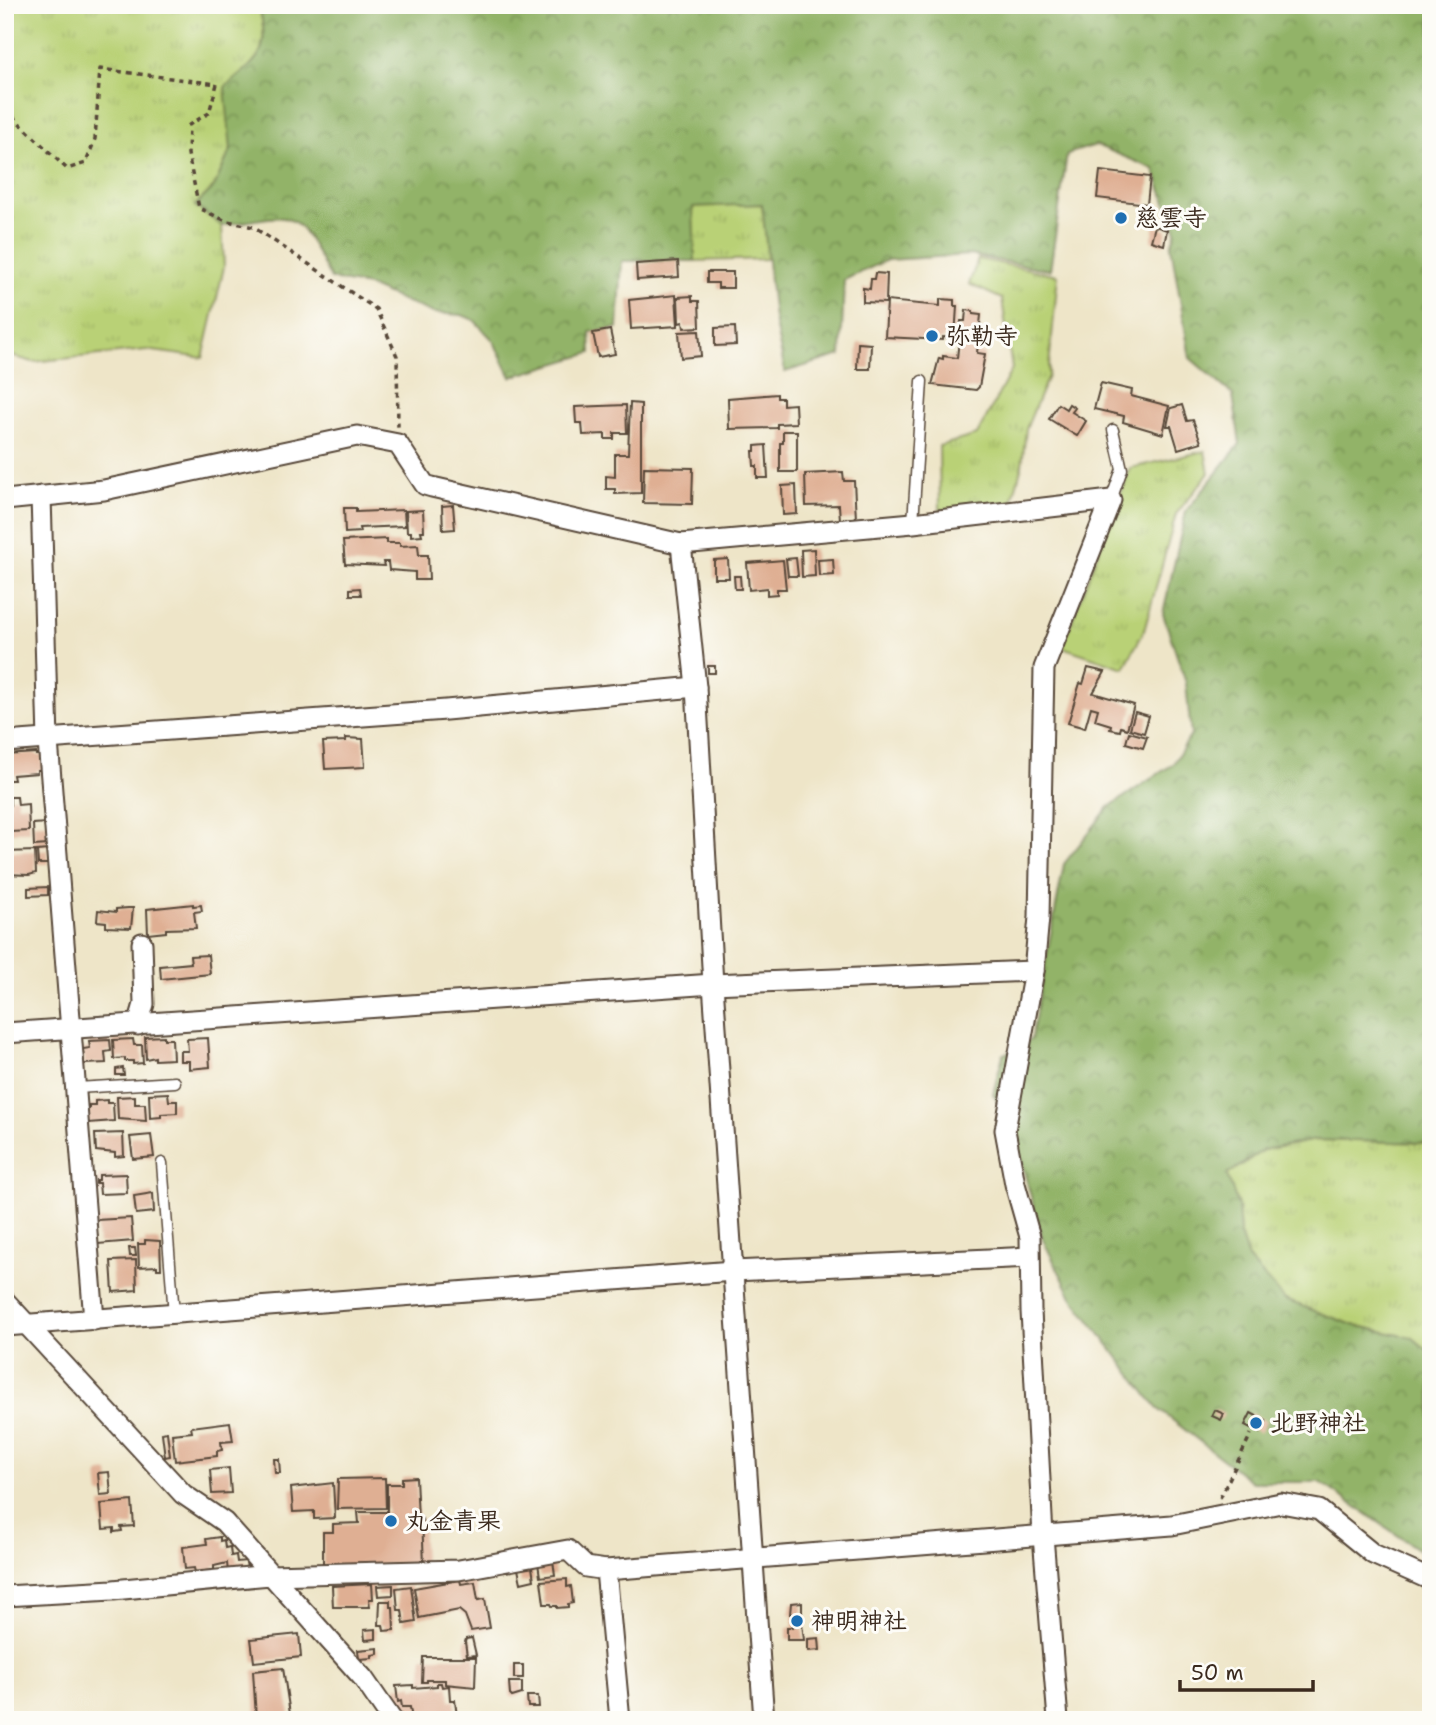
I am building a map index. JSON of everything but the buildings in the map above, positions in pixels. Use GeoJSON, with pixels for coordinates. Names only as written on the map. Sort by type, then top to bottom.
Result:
{"type":"FeatureCollection","features":[{"type":"Feature","properties":{"kind":"street"},"geometry":{"type":"LineString","coordinates":[[5,500],[104,491],[358,436],[398,444],[425,485],[681,544],[913,523],[1111,500],[1044,668],[1039,917],[1034,971],[1005,1130],[1015,1184],[1030,1237],[1042,1536],[1058,1720]]}},
{"type":"Feature","properties":{"kind":"street"},"geometry":{"type":"LineString","coordinates":[[41,496],[48,741],[93,1320]]}},
{"type":"Feature","properties":{"kind":"street"},"geometry":{"type":"LineString","coordinates":[[681,544],[696,687],[713,984],[764,1720]]}},
{"type":"Feature","properties":{"kind":"street"},"geometry":{"type":"LineString","coordinates":[[5,743],[554,701],[696,687]]}},
{"type":"Feature","properties":{"kind":"street"},"geometry":{"type":"LineString","coordinates":[[138,1025],[144,1004],[142,943]]}},
{"type":"Feature","properties":{"kind":"street"},"geometry":{"type":"LineString","coordinates":[[5,1033],[713,984],[1034,971]]}},
{"type":"Feature","properties":{"kind":"street"},"geometry":{"type":"LineString","coordinates":[[5,1326],[733,1271],[1029,1257]]}},
{"type":"Feature","properties":{"kind":"street"},"geometry":{"type":"LineString","coordinates":[[5,1301],[183,1494],[224,1522],[363,1678],[392,1720]]}},
{"type":"Feature","properties":{"kind":"street"},"geometry":{"type":"LineString","coordinates":[[5,1596],[113,1590],[270,1575],[458,1570],[568,1550],[586,1567],[606,1570],[1172,1525],[1281,1503],[1319,1510],[1373,1554],[1431,1580]]}},
{"type":"Feature","properties":{"kind":"street"},"geometry":{"type":"LineString","coordinates":[[606,1570],[620,1720]]}},
{"type":"Feature","properties":{"kind":"lane"},"geometry":{"type":"LineString","coordinates":[[913,523],[922,380]]}},
{"type":"Feature","properties":{"kind":"lane"},"geometry":{"type":"LineString","coordinates":[[1111,500],[1122,469],[1112,430]]}},
{"type":"Feature","properties":{"kind":"lane"},"geometry":{"type":"LineString","coordinates":[[77,1088],[175,1082]]}},
{"type":"Feature","properties":{"kind":"lane"},"geometry":{"type":"LineString","coordinates":[[162,1163],[174,1315]]}},
{"type":"Feature","properties":{"kind":"path"},"geometry":{"type":"LineString","coordinates":[[5,109],[67,169],[86,163],[95,139],[100,69],[217,84],[209,113],[189,125],[188,154],[199,208],[224,220],[253,227],[376,309],[397,356],[398,444]]}},
{"type":"Feature","properties":{"kind":"path"},"geometry":{"type":"LineString","coordinates":[[1210,1519],[1251,1434]]}},
{"type":"Feature","properties":{"kind":"green space"},"geometry":{"type":"Polygon","coordinates":[[[5,5],[258,5],[264,33],[260,53],[247,69],[226,87],[231,149],[214,187],[195,206],[222,226],[224,267],[203,358],[146,350],[33,362],[5,354],[5,5]]]}},
{"type":"Feature","properties":{"kind":"green space"},"geometry":{"type":"Polygon","coordinates":[[[258,5],[1431,5],[1431,1143],[1316,1140],[1263,1150],[1227,1175],[1238,1205],[1240,1234],[1248,1259],[1285,1300],[1353,1325],[1413,1338],[1431,1353],[1431,1558],[1320,1482],[1252,1482],[1157,1408],[1072,1297],[1043,1240],[1011,1124],[993,1094],[1003,1055],[1031,1039],[1064,864],[1109,807],[1173,764],[1191,735],[1186,683],[1163,614],[1186,511],[1240,444],[1233,395],[1190,358],[1171,246],[1176,231],[1154,169],[1096,145],[1067,154],[1050,270],[970,255],[887,260],[844,280],[841,355],[785,372],[774,319],[762,204],[693,207],[695,261],[622,261],[618,328],[590,332],[591,353],[511,377],[493,340],[474,320],[462,315],[433,313],[368,286],[331,279],[309,239],[292,221],[267,218],[222,226],[195,206],[214,187],[231,149],[225,87],[254,61],[263,44],[264,33],[258,5]]]}},
{"type":"Feature","properties":{"kind":"green space"},"geometry":{"type":"Polygon","coordinates":[[[762,204],[768,259],[695,261],[692,206],[762,204]]]}},
{"type":"Feature","properties":{"kind":"green space"},"geometry":{"type":"Polygon","coordinates":[[[978,259],[1058,275],[1048,376],[1026,429],[1022,465],[1012,502],[940,510],[939,446],[977,435],[1012,369],[1002,299],[969,284],[978,259]]]}},
{"type":"Feature","properties":{"kind":"green space"},"geometry":{"type":"Polygon","coordinates":[[[1205,451],[1209,473],[1176,514],[1144,631],[1124,668],[1062,647],[1130,468],[1205,451]]]}},
{"type":"Feature","properties":{"kind":"green space"},"geometry":{"type":"Polygon","coordinates":[[[1316,1140],[1431,1143],[1431,1353],[1413,1338],[1353,1325],[1285,1300],[1248,1259],[1240,1234],[1238,1205],[1226,1175],[1263,1150],[1316,1140]]]}},
{"type":"Feature","properties":{"kind":"place","name":"慈雲寺"},"geometry":{"type":"Point","coordinates":[1121,218]}},
{"type":"Feature","properties":{"kind":"place","name":"弥勒寺"},"geometry":{"type":"Point","coordinates":[932,336]}},
{"type":"Feature","properties":{"kind":"place","name":"北野神社"},"geometry":{"type":"Point","coordinates":[1256,1423]}},
{"type":"Feature","properties":{"kind":"place","name":"丸金青果"},"geometry":{"type":"Point","coordinates":[391,1521]}},
{"type":"Feature","properties":{"kind":"place","name":"神明神社"},"geometry":{"type":"Point","coordinates":[797,1621]}}]}
